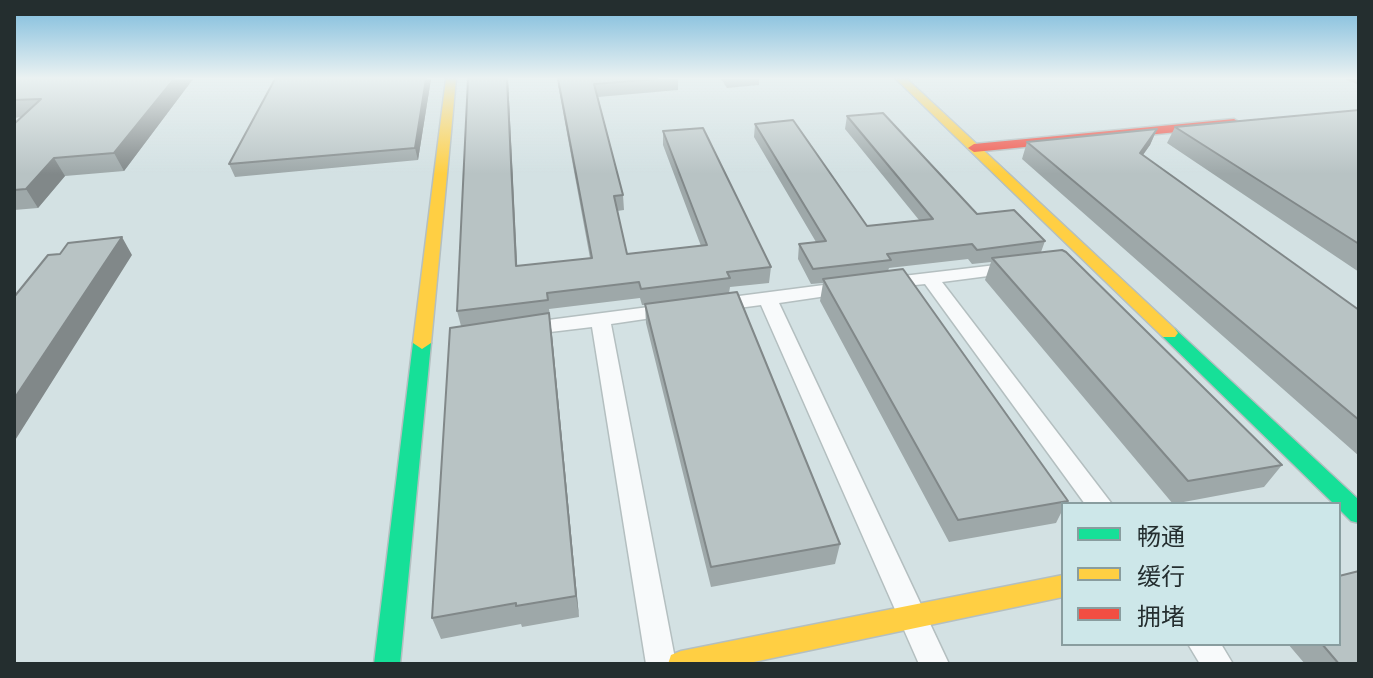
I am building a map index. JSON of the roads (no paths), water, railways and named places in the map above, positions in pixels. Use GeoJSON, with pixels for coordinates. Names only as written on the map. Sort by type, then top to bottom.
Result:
{"type":"FeatureCollection","features":[{"type":"Feature","properties":{"kind":"street"},"geometry":{"type":"LineString","coordinates":[[387,664],[429,341],[448,111]]}},
{"type":"Feature","properties":{"kind":"street"},"geometry":{"type":"LineString","coordinates":[[934,111],[1359,514]]}},
{"type":"Feature","properties":{"kind":"street"},"geometry":{"type":"LineString","coordinates":[[974,148],[1251,121]]}},
{"type":"Feature","properties":{"kind":"street"},"geometry":{"type":"LineString","coordinates":[[681,664],[1061,586]]}},
{"type":"Feature","properties":{"kind":"lane"},"geometry":{"type":"LineString","coordinates":[[1061,262],[1090,258]]}},
{"type":"Feature","properties":{"kind":"lane"},"geometry":{"type":"LineString","coordinates":[[511,331],[1032,265]]}},
{"type":"Feature","properties":{"kind":"lane"},"geometry":{"type":"LineString","coordinates":[[930,278],[1098,502]]}},
{"type":"Feature","properties":{"kind":"lane"},"geometry":{"type":"LineString","coordinates":[[767,298],[934,664]]}},
{"type":"Feature","properties":{"kind":"lane"},"geometry":{"type":"LineString","coordinates":[[600,319],[661,664]]}},
{"type":"Feature","properties":{"kind":"lane"},"geometry":{"type":"LineString","coordinates":[[1204,646],[1218,664]]}}]}
